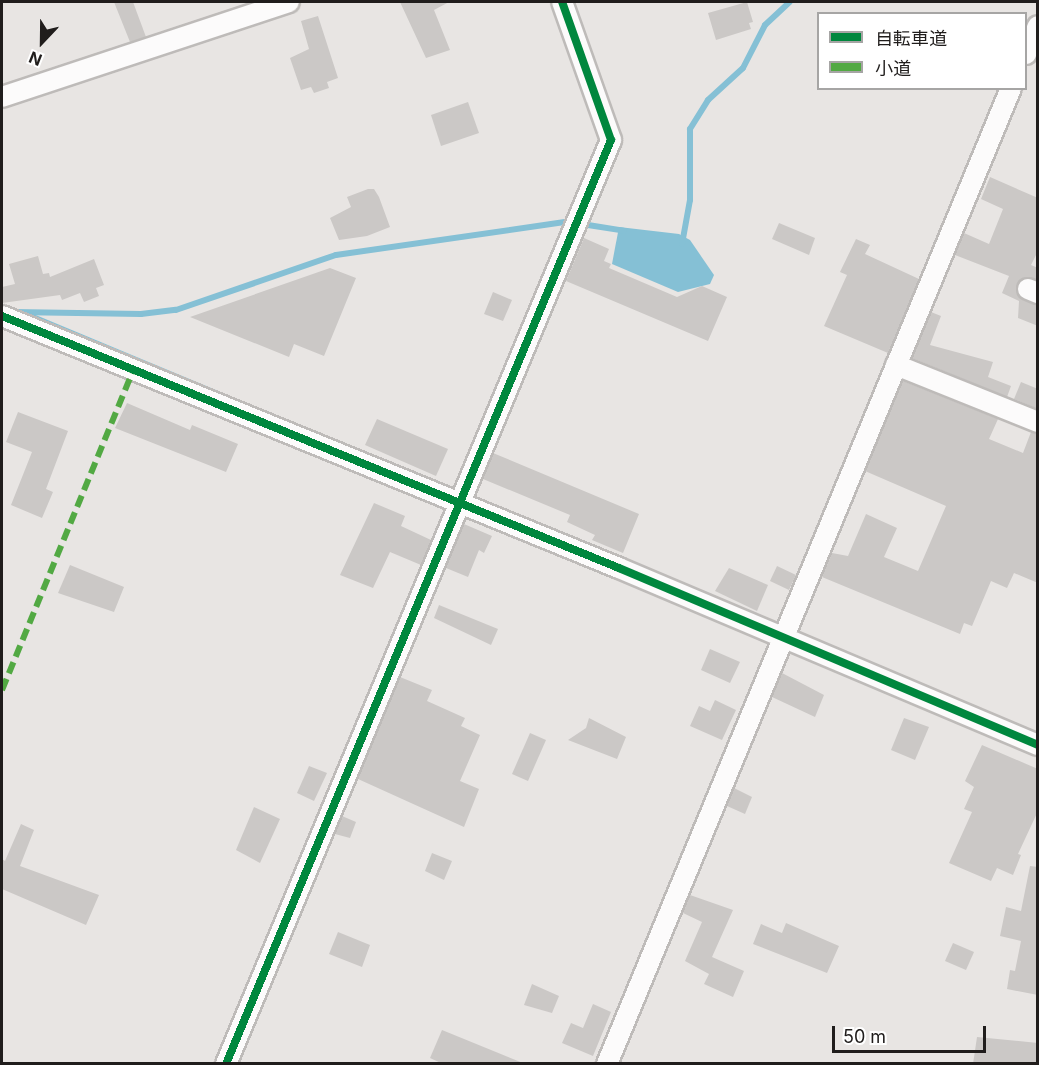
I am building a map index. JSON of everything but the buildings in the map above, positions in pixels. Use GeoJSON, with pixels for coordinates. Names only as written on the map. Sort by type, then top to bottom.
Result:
{"type":"FeatureCollection","features":[{"type":"Feature","properties":{"kind":"street"},"geometry":{"type":"LineString","coordinates":[[2,97],[289,2]]}},
{"type":"Feature","properties":{"kind":"street"},"geometry":{"type":"LineString","coordinates":[[226,1064],[611,140],[562,2]]}},
{"type":"Feature","properties":{"kind":"street"},"geometry":{"type":"LineString","coordinates":[[1027,52],[1038,26]]}},
{"type":"Feature","properties":{"kind":"street"},"geometry":{"type":"LineString","coordinates":[[607,1064],[1010,90]]}},
{"type":"Feature","properties":{"kind":"street"},"geometry":{"type":"LineString","coordinates":[[2,316],[460,502],[781,639],[1038,745]]}},
{"type":"Feature","properties":{"kind":"street"},"geometry":{"type":"LineString","coordinates":[[896,365],[1038,422]]}},
{"type":"Feature","properties":{"kind":"water"},"geometry":{"type":"Polygon","coordinates":[[[619,227],[679,234],[690,240],[714,275],[710,284],[678,292],[612,264],[619,227]]]}},
{"type":"Feature","properties":{"kind":"waterway"},"geometry":{"type":"LineString","coordinates":[[682,244],[690,200],[690,129],[708,100],[743,68],[765,25],[790,2]]}},
{"type":"Feature","properties":{"kind":"waterway"},"geometry":{"type":"LineString","coordinates":[[14,312],[141,314],[176,310],[336,255],[565,222]]}},
{"type":"Feature","properties":{"kind":"waterway"},"geometry":{"type":"LineString","coordinates":[[588,225],[624,231]]}},
{"type":"Feature","properties":{"kind":"waterway"},"geometry":{"type":"LineString","coordinates":[[28,315],[215,393]]}},
{"type":"Feature","properties":{"kind":"marked path"},"geometry":{"type":"LineString","coordinates":[[2,690],[134,368]]}},
{"type":"Feature","properties":{"kind":"cycle path"},"geometry":{"type":"LineString","coordinates":[[226,1064],[611,140],[562,2]]}},
{"type":"Feature","properties":{"kind":"cycle path"},"geometry":{"type":"LineString","coordinates":[[2,316],[619,568],[1038,745]]}}]}
